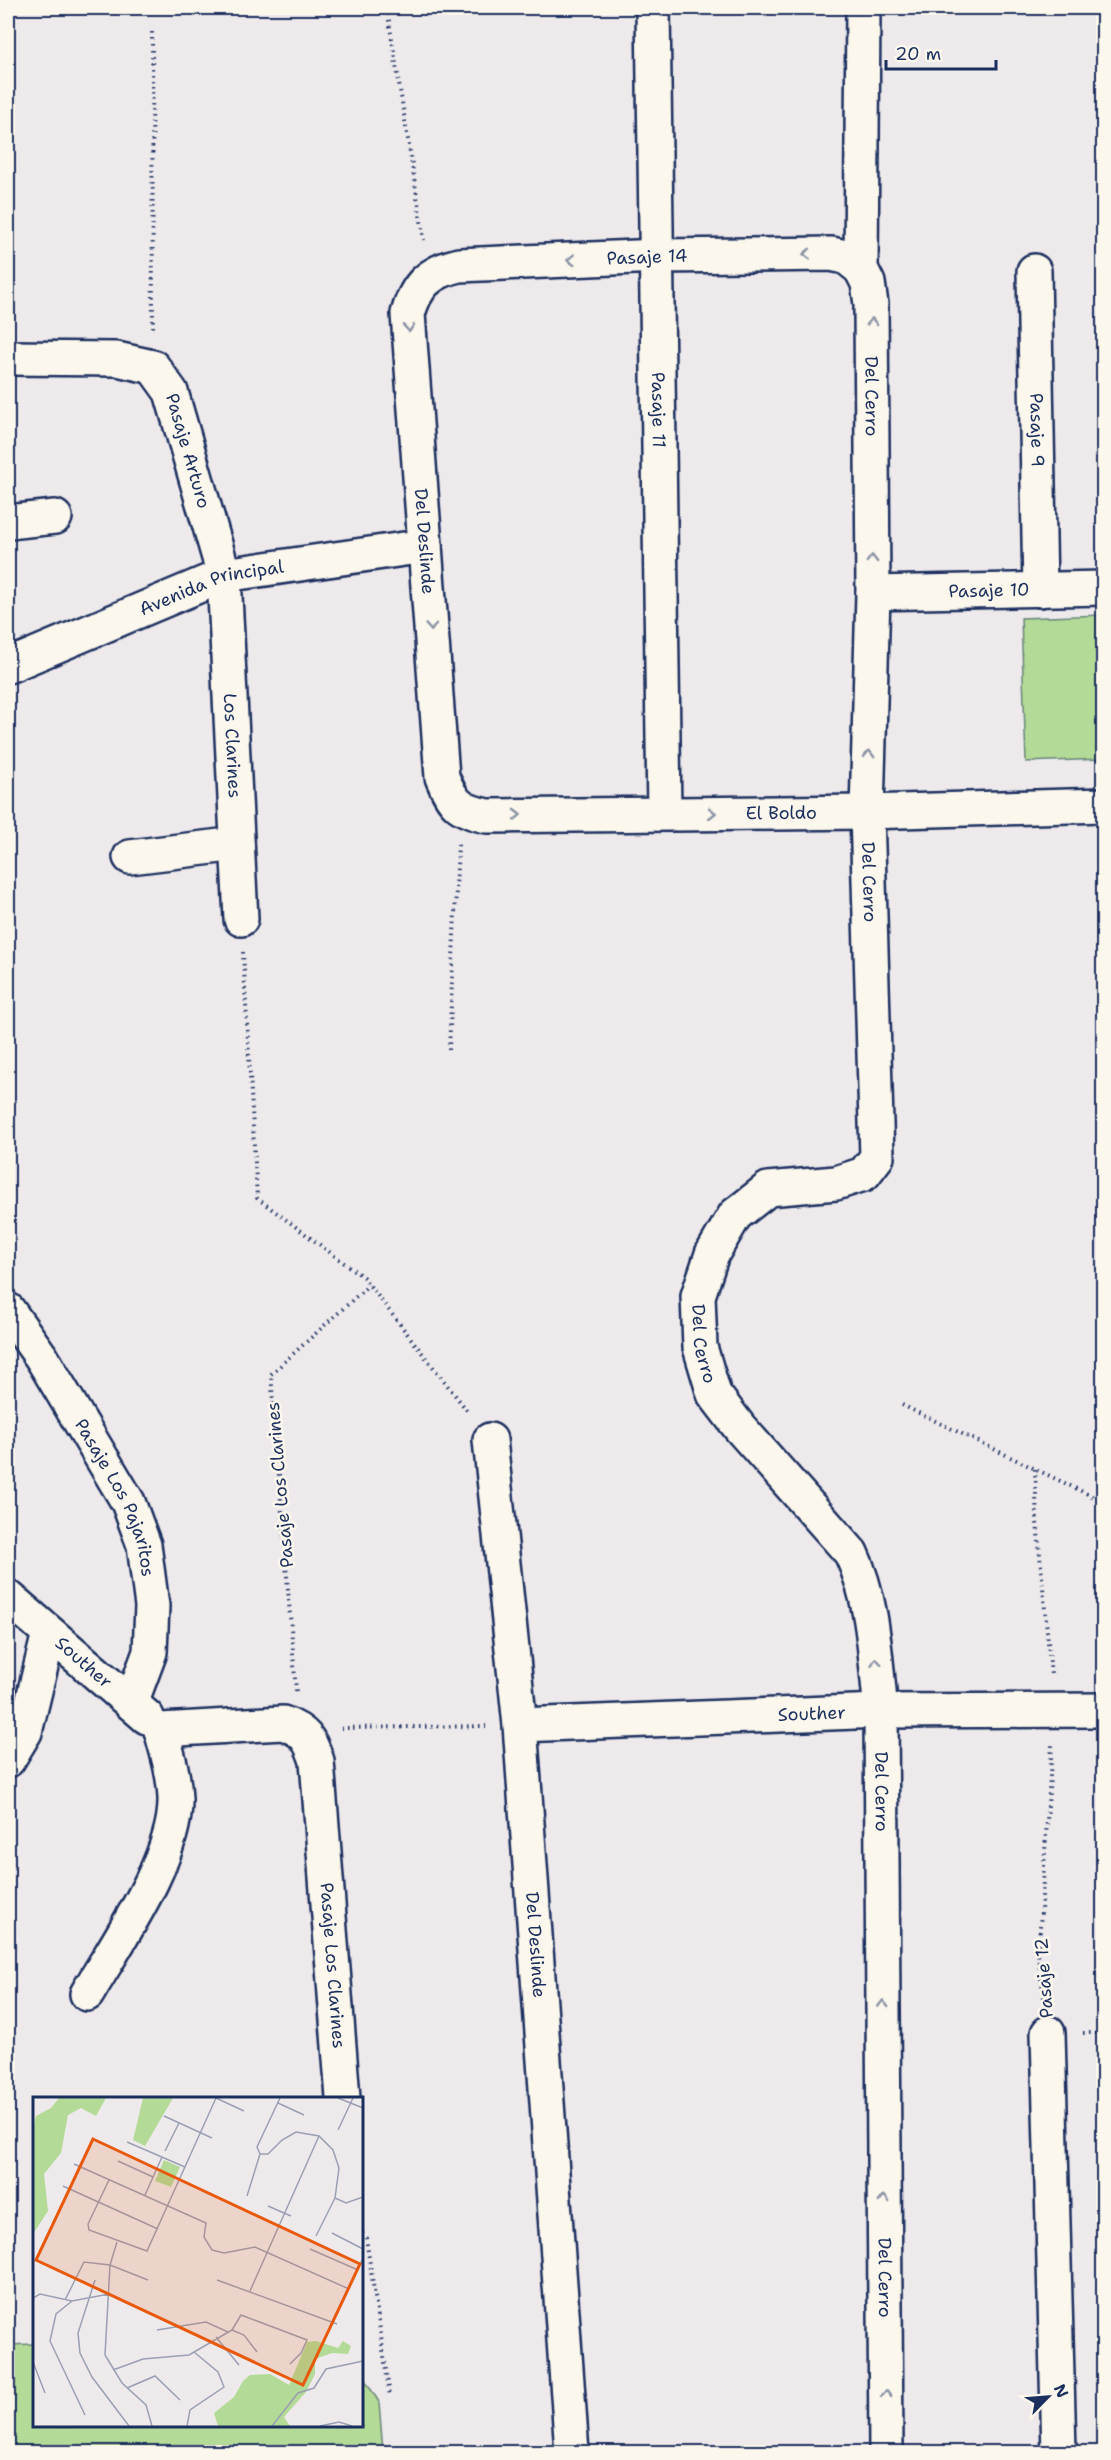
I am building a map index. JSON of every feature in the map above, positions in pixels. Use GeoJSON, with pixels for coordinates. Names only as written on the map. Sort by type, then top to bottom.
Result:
{"type":"FeatureCollection","features":[{"type":"Feature","properties":{"kind":"street","name":"Pasaje 11"},"geometry":{"type":"LineString","coordinates":[[653,8],[664,813]]}},
{"type":"Feature","properties":{"kind":"street","name":"Del Cerro"},"geometry":{"type":"LineString","coordinates":[[863,8],[861,269],[868,283],[872,304],[873,593],[867,812],[877,1156],[864,1174],[836,1183],[768,1189],[735,1215],[712,1254],[698,1296],[700,1347],[714,1394],[740,1428],[851,1553],[862,1576],[869,1605],[881,1711],[886,2452]]}},
{"type":"Feature","properties":{"kind":"street","name":"Pasaje 14"},"geometry":{"type":"LineString","coordinates":[[430,277],[444,268],[459,265],[658,256],[831,254],[846,257],[861,269]]}},
{"type":"Feature","properties":{"kind":"street","name":"Pasaje 9"},"geometry":{"type":"LineString","coordinates":[[1034,271],[1040,590]]}},
{"type":"Feature","properties":{"kind":"street","name":"Del Deslinde"},"geometry":{"type":"LineString","coordinates":[[430,277],[414,293],[408,314],[442,777],[449,795],[460,808]]}},
{"type":"Feature","properties":{"kind":"street"},"geometry":{"type":"LineString","coordinates":[[8,358],[117,359],[153,367]]}},
{"type":"Feature","properties":{"kind":"street","name":"Pasaje Arturo"},"geometry":{"type":"LineString","coordinates":[[153,367],[171,392],[224,575]]}},
{"type":"Feature","properties":{"kind":"street"},"geometry":{"type":"LineString","coordinates":[[8,522],[55,517]]}},
{"type":"Feature","properties":{"kind":"street","name":"Avenida Principal"},"geometry":{"type":"LineString","coordinates":[[8,666],[224,575],[425,546]]}},
{"type":"Feature","properties":{"kind":"street","name":"Los Clarines"},"geometry":{"type":"LineString","coordinates":[[224,575],[241,919]]}},
{"type":"Feature","properties":{"kind":"street","name":"Pasaje 10"},"geometry":{"type":"LineString","coordinates":[[873,593],[1104,588]]}},
{"type":"Feature","properties":{"kind":"street","name":"El Boldo"},"geometry":{"type":"LineString","coordinates":[[460,808],[487,816],[867,812],[1104,805]]}},
{"type":"Feature","properties":{"kind":"street"},"geometry":{"type":"LineString","coordinates":[[130,857],[237,844]]}},
{"type":"Feature","properties":{"kind":"street","name":"Pasaje Los Pajaritos"},"geometry":{"type":"LineString","coordinates":[[8,1310],[42,1358],[128,1502],[144,1545],[152,1606],[150,1652],[131,1703]]}},
{"type":"Feature","properties":{"kind":"street","name":"Del Deslinde"},"geometry":{"type":"LineString","coordinates":[[490,1440],[520,1725],[572,2452]]}},
{"type":"Feature","properties":{"kind":"street","name":"Souther"},"geometry":{"type":"LineString","coordinates":[[8,1597],[161,1730]]}},
{"type":"Feature","properties":{"kind":"street"},"geometry":{"type":"LineString","coordinates":[[8,1760],[25,1732],[49,1633]]}},
{"type":"Feature","properties":{"kind":"street","name":"Souther"},"geometry":{"type":"LineString","coordinates":[[520,1725],[881,1711],[1104,1710]]}},
{"type":"Feature","properties":{"kind":"street"},"geometry":{"type":"LineString","coordinates":[[87,1994],[148,1888],[169,1838],[175,1800],[171,1767],[161,1730],[283,1723],[299,1729]]}},
{"type":"Feature","properties":{"kind":"street","name":"Pasaje Los Clarines"},"geometry":{"type":"LineString","coordinates":[[299,1729],[311,1744],[316,1761],[344,2097]]}},
{"type":"Feature","properties":{"kind":"street","name":"Pasaje 12"},"geometry":{"type":"LineString","coordinates":[[1048,2033],[1059,2452]]}},
{"type":"Feature","properties":{"kind":"path"},"geometry":{"type":"LineString","coordinates":[[387,8],[430,277]]}},
{"type":"Feature","properties":{"kind":"path"},"geometry":{"type":"LineString","coordinates":[[152,32],[153,367]]}},
{"type":"Feature","properties":{"kind":"path"},"geometry":{"type":"LineString","coordinates":[[449,1050],[460,808]]}},
{"type":"Feature","properties":{"kind":"path"},"geometry":{"type":"LineString","coordinates":[[241,919],[257,1198],[363,1277],[490,1440]]}},
{"type":"Feature","properties":{"kind":"path","name":"Pasaje Los Clarines"},"geometry":{"type":"LineString","coordinates":[[299,1729],[272,1374],[369,1285]]}},
{"type":"Feature","properties":{"kind":"path"},"geometry":{"type":"LineString","coordinates":[[902,1405],[1104,1502]]}},
{"type":"Feature","properties":{"kind":"path","name":"Pasaje 12"},"geometry":{"type":"LineString","coordinates":[[1035,1469],[1037,1522],[1055,1710],[1038,1958],[1048,2033]]}},
{"type":"Feature","properties":{"kind":"path"},"geometry":{"type":"LineString","coordinates":[[299,1729],[520,1725]]}},
{"type":"Feature","properties":{"kind":"path"},"geometry":{"type":"LineString","coordinates":[[363,2234],[366,2238],[390,2396]]}},
{"type":"Feature","properties":{"kind":"green space"},"geometry":{"type":"Polygon","coordinates":[[[1103,615],[1103,759],[1026,762],[1021,618],[1103,615]]]}},
{"type":"Feature","properties":{"kind":"green space"},"geometry":{"type":"Polygon","coordinates":[[[33,2344],[33,2427],[363,2427],[363,2377],[379,2402],[383,2452],[8,2452],[8,2345],[33,2344]]]}}]}
